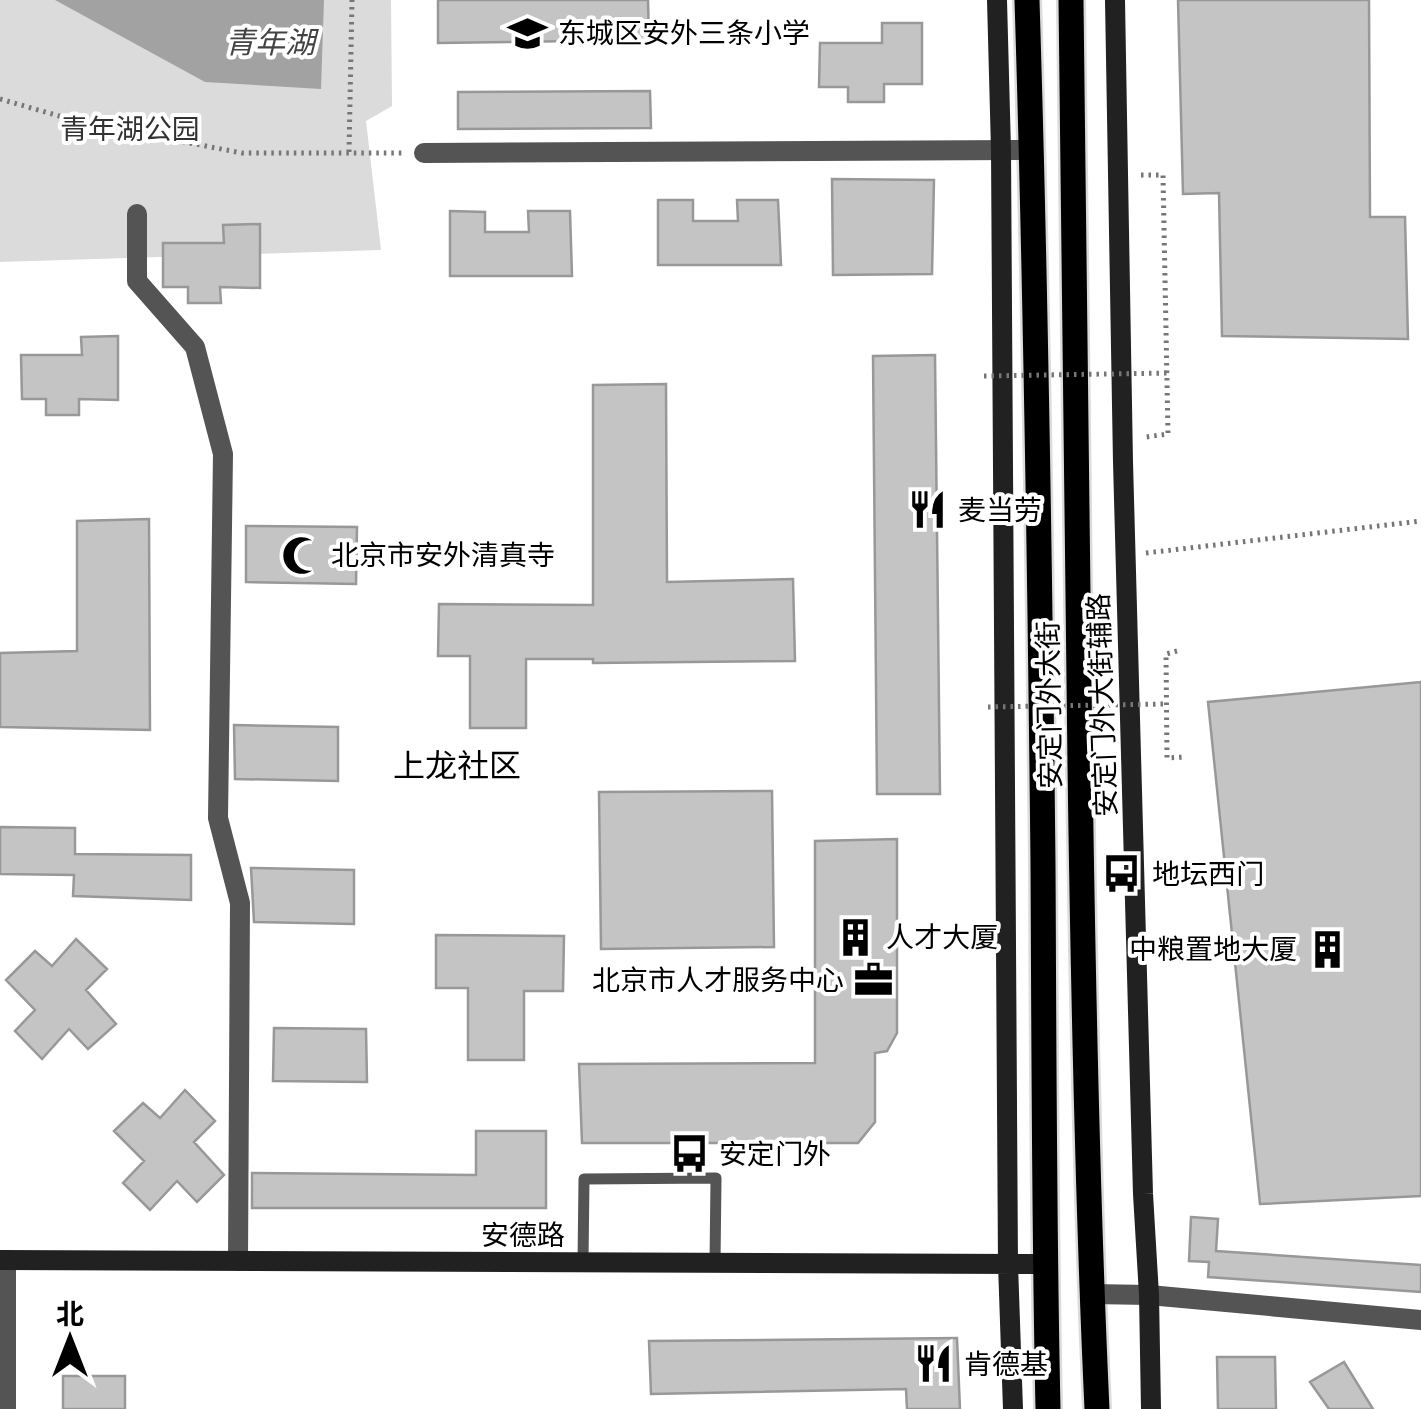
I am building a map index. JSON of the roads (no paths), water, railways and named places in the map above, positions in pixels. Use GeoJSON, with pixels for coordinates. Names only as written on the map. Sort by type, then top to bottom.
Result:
{"type":"FeatureCollection","features":[{"type":"Feature","properties":{"kind":"main road","name":"安定门外大街"},"geometry":{"type":"LineString","coordinates":[[1027,0],[1048,1409]]}},
{"type":"Feature","properties":{"kind":"main road","name":"安定门外大街"},"geometry":{"type":"LineString","coordinates":[[1071,0],[1076,561],[1092,1294],[1098,1409]]}},
{"type":"Feature","properties":{"kind":"street"},"geometry":{"type":"LineString","coordinates":[[997,0],[1002,150],[1012,1409]]}},
{"type":"Feature","properties":{"kind":"street","name":"安定门外大街辅路"},"geometry":{"type":"LineString","coordinates":[[1115,0],[1125,555],[1151,1409]]}},
{"type":"Feature","properties":{"kind":"street"},"geometry":{"type":"LineString","coordinates":[[424,152],[1032,150]]}},
{"type":"Feature","properties":{"kind":"street"},"geometry":{"type":"LineString","coordinates":[[137,214],[138,281],[195,346],[223,454],[218,818],[240,903],[238,1261]]}},
{"type":"Feature","properties":{"kind":"street"},"geometry":{"type":"LineString","coordinates":[[3,1260],[6,1409]]}},
{"type":"Feature","properties":{"kind":"street","name":"安德路"},"geometry":{"type":"LineString","coordinates":[[3,1260],[1045,1264]]}},
{"type":"Feature","properties":{"kind":"street"},"geometry":{"type":"LineString","coordinates":[[1092,1294],[1149,1295],[1421,1320]]}},
{"type":"Feature","properties":{"kind":"lane"},"geometry":{"type":"LineString","coordinates":[[583,1262],[584,1180],[716,1178],[715,1263]]}},
{"type":"Feature","properties":{"kind":"water","name":"青年湖"},"geometry":{"type":"Polygon","coordinates":[[[55,0],[324,0],[321,89],[205,82],[55,0]]]}},
{"type":"Feature","properties":{"kind":"place","name":"东城区安外三条小学"},"geometry":{"type":"Point","coordinates":[528,33]}},
{"type":"Feature","properties":{"kind":"place","name":"麦当劳"},"geometry":{"type":"Point","coordinates":[928,510]}},
{"type":"Feature","properties":{"kind":"place","name":"北京市安外清真寺"},"geometry":{"type":"Point","coordinates":[301,555]}},
{"type":"Feature","properties":{"kind":"place","name":"地坛西门"},"geometry":{"type":"Point","coordinates":[1122,874]}},
{"type":"Feature","properties":{"kind":"place","name":"人才大厦"},"geometry":{"type":"Point","coordinates":[856,937]}},
{"type":"Feature","properties":{"kind":"place","name":"中粮置地大厦"},"geometry":{"type":"Point","coordinates":[1327,949]}},
{"type":"Feature","properties":{"kind":"place","name":"北京市人才服务中心"},"geometry":{"type":"Point","coordinates":[874,980]}},
{"type":"Feature","properties":{"kind":"place","name":"安定门外"},"geometry":{"type":"Point","coordinates":[689,1154]}},
{"type":"Feature","properties":{"kind":"place","name":"肯德基"},"geometry":{"type":"Point","coordinates":[934,1364]}},
{"type":"Feature","properties":{"kind":"district","name":"上龙社区"},"geometry":{"type":"Point","coordinates":[457,766]}},
{"type":"Feature","properties":{"kind":"park label","name":"青年湖公园"},"geometry":{"type":"Point","coordinates":[130,129]}}]}
